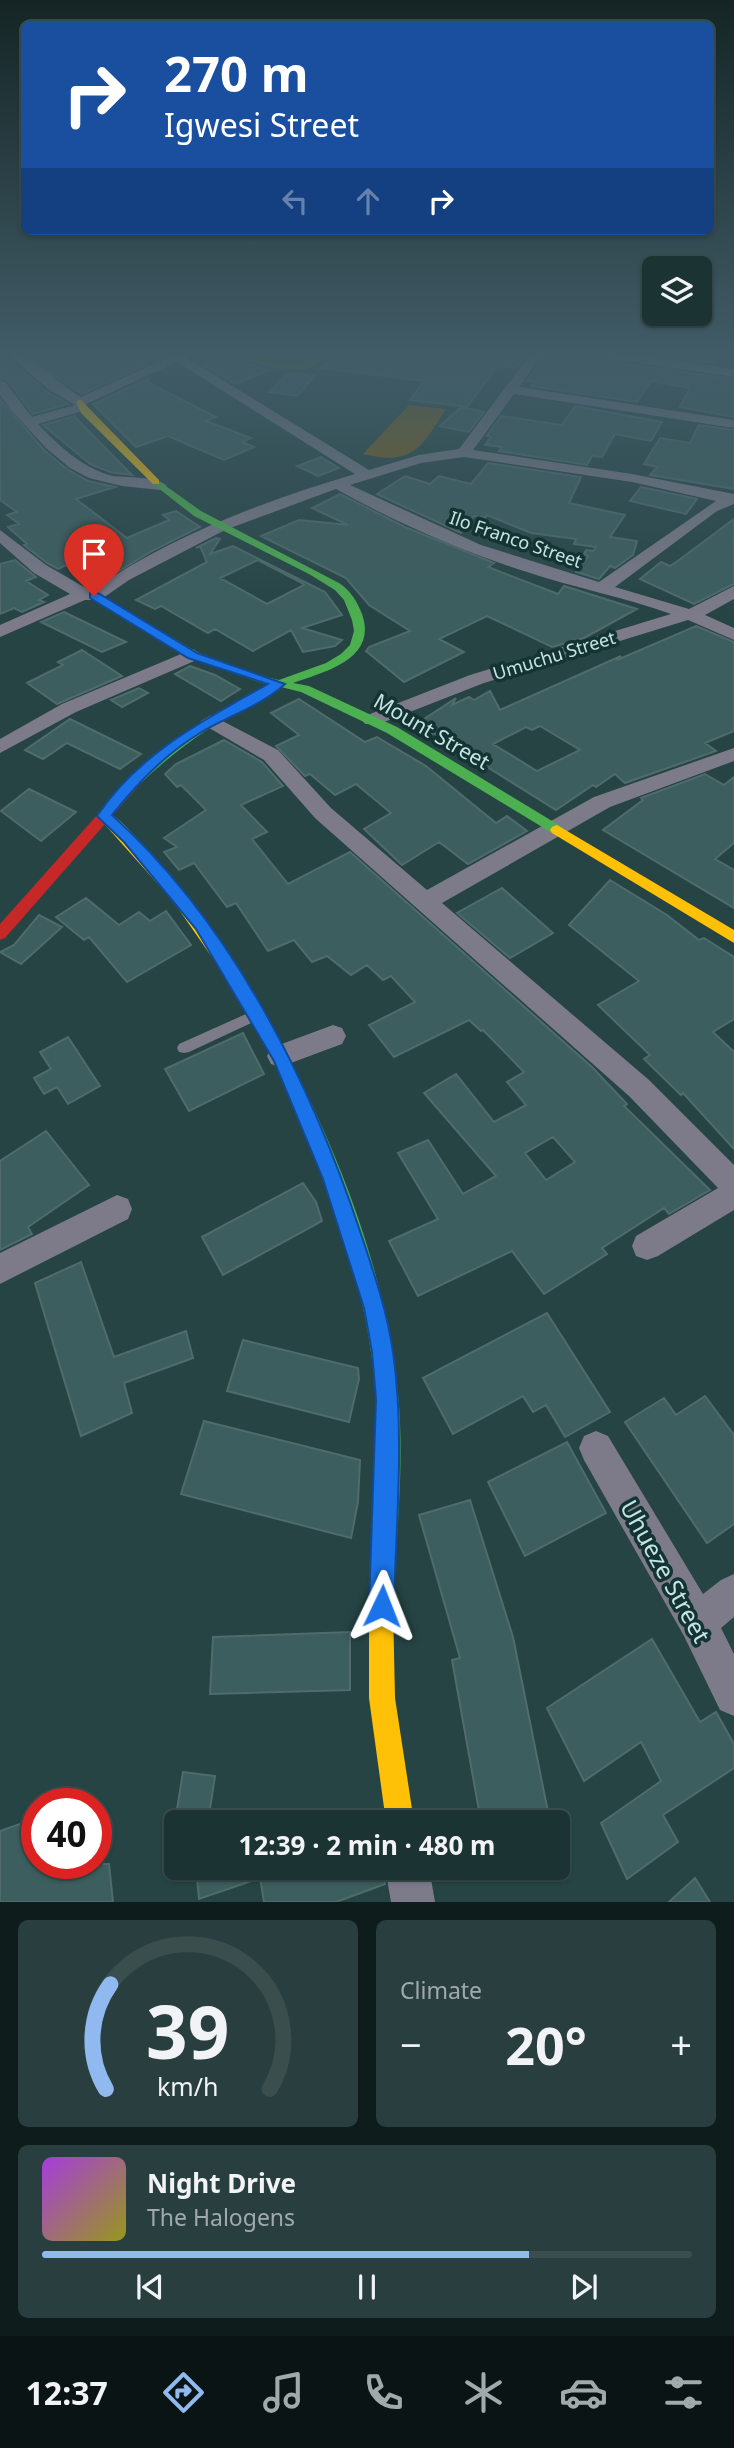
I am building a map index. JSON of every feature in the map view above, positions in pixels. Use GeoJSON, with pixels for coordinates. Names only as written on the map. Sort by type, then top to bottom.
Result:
{"type":"FeatureCollection","features":[{"type":"Feature","properties":{"kind":"street"},"geometry":{"type":"LineString","coordinates":[[49,441],[78,468],[122,484],[160,486]]}},
{"type":"Feature","properties":{"kind":"street"},"geometry":{"type":"LineString","coordinates":[[0,934],[134,779],[162,754],[211,721],[279,684],[333,664],[355,648],[360,638],[355,606],[336,585],[219,527],[160,486],[116,441]]}},
{"type":"Feature","properties":{"kind":"street"},"geometry":{"type":"LineString","coordinates":[[315,441],[366,474]]}},
{"type":"Feature","properties":{"kind":"street"},"geometry":{"type":"LineString","coordinates":[[464,453],[473,441]]}},
{"type":"Feature","properties":{"kind":"street"},"geometry":{"type":"LineString","coordinates":[[0,632],[89,595],[219,527],[366,474],[419,459],[464,453],[641,479],[731,499]]}},
{"type":"Feature","properties":{"kind":"street","name":"Ilo Franco Street"},"geometry":{"type":"LineString","coordinates":[[337,484],[463,543],[528,567],[689,613],[734,635]]}},
{"type":"Feature","properties":{"kind":"street"},"geometry":{"type":"LineString","coordinates":[[602,588],[675,533],[731,499]]}},
{"type":"Feature","properties":{"kind":"street"},"geometry":{"type":"LineString","coordinates":[[0,535],[40,569],[89,595]]}},
{"type":"Feature","properties":{"kind":"street","name":"Umuchu Street"},"geometry":{"type":"LineString","coordinates":[[372,720],[477,679],[713,606],[734,591]]}},
{"type":"Feature","properties":{"kind":"street","name":"Mount Street"},"geometry":{"type":"LineString","coordinates":[[89,595],[193,655],[279,684],[315,693],[372,720],[734,937]]}},
{"type":"Feature","properties":{"kind":"street"},"geometry":{"type":"LineString","coordinates":[[0,747],[69,708],[193,655]]}},
{"type":"Feature","properties":{"kind":"street"},"geometry":{"type":"LineString","coordinates":[[211,721],[271,755],[323,813],[639,1088],[734,1185]]}},
{"type":"Feature","properties":{"kind":"street"},"geometry":{"type":"LineString","coordinates":[[427,901],[601,802],[734,754]]}},
{"type":"Feature","properties":{"kind":"street"},"geometry":{"type":"LineString","coordinates":[[104,816],[129,839],[202,925],[280,1056],[297,1090],[333,1179],[374,1308],[387,1399],[382,1698],[398,1810]]}},
{"type":"Feature","properties":{"kind":"street"},"geometry":{"type":"LineString","coordinates":[[280,1056],[333,1036]]}},
{"type":"Feature","properties":{"kind":"street"},"geometry":{"type":"LineString","coordinates":[[647,1246],[734,1194]]}},
{"type":"Feature","properties":{"kind":"street"},"geometry":{"type":"LineString","coordinates":[[0,1269],[117,1209]]}},
{"type":"Feature","properties":{"kind":"street","name":"Uhueze Street"},"geometry":{"type":"LineString","coordinates":[[596,1448],[698,1622],[734,1696]]}},
{"type":"Feature","properties":{"kind":"street"},"geometry":{"type":"LineString","coordinates":[[698,1622],[734,1592]]}},
{"type":"Feature","properties":{"kind":"street"},"geometry":{"type":"LineString","coordinates":[[409,1880],[413,1902]]}},
{"type":"Feature","properties":{"kind":"lane"},"geometry":{"type":"LineString","coordinates":[[184,1048],[256,1015]]}},
{"type":"Feature","properties":{"kind":"shaded area"},"geometry":{"type":"Polygon","coordinates":[[[375,441],[425,441],[414,451],[394,458],[363,454],[375,441]]]}},
{"type":"Feature","properties":{"kind":"building"},"geometry":{"type":"Polygon","coordinates":[[[0,441],[36,441],[68,470],[88,481],[115,487],[76,499],[127,538],[169,520],[163,515],[176,511],[200,527],[152,551],[96,585],[69,564],[58,569],[24,545],[27,544],[8,527],[19,524],[7,515],[17,512],[0,500],[0,441]]]}},
{"type":"Feature","properties":{"kind":"building"},"geometry":{"type":"Polygon","coordinates":[[[62,441],[98,441],[132,475],[110,472],[90,464],[62,441]]]}},
{"type":"Feature","properties":{"kind":"building"},"geometry":{"type":"Polygon","coordinates":[[[130,441],[154,441],[136,447],[130,441]]]}},
{"type":"Feature","properties":{"kind":"building"},"geometry":{"type":"Polygon","coordinates":[[[179,441],[245,441],[242,442],[254,447],[224,460],[179,441]]]}},
{"type":"Feature","properties":{"kind":"building"},"geometry":{"type":"Polygon","coordinates":[[[488,441],[611,441],[602,457],[592,456],[587,465],[499,451],[502,447],[485,445],[488,441]]]}},
{"type":"Feature","properties":{"kind":"building"},"geometry":{"type":"Polygon","coordinates":[[[658,441],[690,443],[691,441],[734,441],[734,489],[650,475],[657,467],[644,464],[658,441]]]}},
{"type":"Feature","properties":{"kind":"building"},"geometry":{"type":"Polygon","coordinates":[[[321,457],[339,468],[318,476],[297,466],[321,457]]]}},
{"type":"Feature","properties":{"kind":"building"},"geometry":{"type":"Polygon","coordinates":[[[488,463],[581,477],[569,503],[625,515],[610,537],[637,541],[633,555],[615,568],[610,566],[599,579],[576,572],[588,556],[584,554],[586,550],[593,551],[596,547],[574,544],[576,539],[531,533],[487,515],[485,518],[474,516],[461,533],[377,494],[405,476],[430,484],[439,476],[471,484],[488,463]]]}},
{"type":"Feature","properties":{"kind":"building"},"geometry":{"type":"Polygon","coordinates":[[[641,487],[697,499],[686,514],[630,501],[641,487]]]}},
{"type":"Feature","properties":{"kind":"building"},"geometry":{"type":"Polygon","coordinates":[[[340,494],[405,527],[494,563],[488,567],[558,594],[564,586],[637,609],[584,638],[552,647],[487,616],[439,639],[464,652],[404,682],[366,651],[369,647],[410,631],[369,605],[346,578],[261,536],[299,520],[348,525],[312,508],[340,494]]]}},
{"type":"Feature","properties":{"kind":"building"},"geometry":{"type":"Polygon","coordinates":[[[734,519],[734,584],[694,604],[640,579],[661,562],[670,566],[734,519]]]}},
{"type":"Feature","properties":{"kind":"building"},"geometry":{"type":"Polygon","coordinates":[[[216,538],[220,539],[210,554],[233,546],[325,592],[342,615],[302,628],[342,640],[335,646],[303,652],[291,630],[253,651],[215,629],[208,633],[161,606],[155,609],[136,600],[207,562],[200,546],[216,538]],[[258,560],[220,578],[267,604],[304,585],[258,560]]]}},
{"type":"Feature","properties":{"kind":"building"},"geometry":{"type":"Polygon","coordinates":[[[15,560],[36,577],[26,581],[48,595],[39,600],[44,602],[22,612],[14,608],[0,614],[0,564],[15,560]]]}},
{"type":"Feature","properties":{"kind":"building"},"geometry":{"type":"Polygon","coordinates":[[[64,612],[126,642],[102,652],[41,622],[64,612]]]}},
{"type":"Feature","properties":{"kind":"building"},"geometry":{"type":"Polygon","coordinates":[[[696,626],[734,642],[734,731],[705,743],[716,751],[625,783],[615,774],[556,810],[433,733],[430,737],[412,727],[456,698],[452,705],[469,697],[474,700],[490,691],[500,710],[621,656],[617,660],[696,626]],[[540,726],[532,730],[526,727],[493,744],[537,771],[580,750],[540,726]]]}},
{"type":"Feature","properties":{"kind":"building"},"geometry":{"type":"Polygon","coordinates":[[[82,650],[122,676],[57,704],[27,683],[63,665],[58,662],[82,650]]]}},
{"type":"Feature","properties":{"kind":"building"},"geometry":{"type":"Polygon","coordinates":[[[190,666],[215,675],[240,689],[221,701],[175,674],[190,666]]]}},
{"type":"Feature","properties":{"kind":"building"},"geometry":{"type":"Polygon","coordinates":[[[139,688],[148,693],[122,707],[111,700],[139,688]]]}},
{"type":"Feature","properties":{"kind":"building"},"geometry":{"type":"Polygon","coordinates":[[[299,699],[365,742],[377,737],[426,766],[496,823],[507,816],[527,831],[468,864],[439,842],[402,865],[364,829],[391,813],[356,784],[335,795],[310,774],[305,776],[276,746],[299,735],[271,713],[299,699]]]}},
{"type":"Feature","properties":{"kind":"building"},"geometry":{"type":"Polygon","coordinates":[[[70,719],[141,754],[120,769],[67,743],[43,759],[25,750],[70,719]]]}},
{"type":"Feature","properties":{"kind":"building"},"geometry":{"type":"Polygon","coordinates":[[[224,740],[262,762],[283,786],[241,805],[267,832],[252,839],[288,884],[350,852],[592,1067],[627,1104],[624,1106],[710,1190],[669,1214],[664,1208],[602,1248],[607,1254],[544,1294],[512,1251],[418,1296],[389,1241],[438,1219],[398,1153],[428,1140],[463,1194],[496,1176],[424,1093],[456,1074],[494,1122],[526,1105],[507,1082],[524,1072],[483,1030],[469,1020],[394,1057],[369,1025],[415,1002],[391,976],[383,980],[367,965],[351,975],[327,956],[312,962],[294,940],[268,951],[236,903],[227,907],[194,863],[179,870],[164,852],[177,847],[164,838],[206,810],[181,785],[177,787],[165,774],[176,764],[224,740]],[[553,1137],[525,1153],[546,1180],[575,1162],[553,1137]]]}},
{"type":"Feature","properties":{"kind":"building"},"geometry":{"type":"Polygon","coordinates":[[[705,774],[724,785],[734,777],[734,843],[715,859],[734,870],[734,908],[603,830],[643,800],[641,798],[705,774]]]}},
{"type":"Feature","properties":{"kind":"building"},"geometry":{"type":"Polygon","coordinates":[[[29,789],[76,812],[41,841],[1,811],[29,789]]]}},
{"type":"Feature","properties":{"kind":"building"},"geometry":{"type":"Polygon","coordinates":[[[610,880],[667,915],[699,940],[704,938],[734,957],[734,1019],[713,1032],[734,1052],[734,1149],[683,1093],[681,1095],[644,1059],[650,1055],[598,1005],[639,981],[569,925],[610,880]]]}},
{"type":"Feature","properties":{"kind":"building"},"geometry":{"type":"Polygon","coordinates":[[[502,888],[553,933],[510,958],[457,913],[502,888]]]}},
{"type":"Feature","properties":{"kind":"building"},"geometry":{"type":"Polygon","coordinates":[[[86,898],[119,925],[139,912],[150,921],[166,911],[191,945],[127,982],[89,937],[84,940],[56,917],[86,898]]]}},
{"type":"Feature","properties":{"kind":"building"},"geometry":{"type":"Polygon","coordinates":[[[39,915],[62,927],[21,964],[0,952],[14,945],[39,915]]]}},
{"type":"Feature","properties":{"kind":"building"},"geometry":{"type":"Polygon","coordinates":[[[243,1033],[264,1074],[189,1111],[165,1069],[243,1033]]]}},
{"type":"Feature","properties":{"kind":"building"},"geometry":{"type":"Polygon","coordinates":[[[68,1037],[100,1086],[68,1104],[57,1087],[44,1094],[34,1078],[51,1069],[40,1052],[68,1037]]]}},
{"type":"Feature","properties":{"kind":"building"},"geometry":{"type":"Polygon","coordinates":[[[46,1131],[89,1185],[28,1227],[32,1234],[0,1250],[0,1161],[46,1131]]]}},
{"type":"Feature","properties":{"kind":"building"},"geometry":{"type":"Polygon","coordinates":[[[303,1183],[316,1202],[322,1221],[223,1275],[202,1237],[303,1183]]]}},
{"type":"Feature","properties":{"kind":"building"},"geometry":{"type":"Polygon","coordinates":[[[81,1262],[114,1357],[186,1331],[193,1358],[124,1383],[132,1413],[81,1436],[35,1283],[81,1262]]]}},
{"type":"Feature","properties":{"kind":"building"},"geometry":{"type":"Polygon","coordinates":[[[547,1313],[610,1412],[565,1437],[546,1405],[533,1412],[523,1396],[453,1434],[423,1378],[547,1313]]]}},
{"type":"Feature","properties":{"kind":"building"},"geometry":{"type":"Polygon","coordinates":[[[243,1340],[358,1368],[359,1379],[349,1422],[227,1391],[243,1340]]]}},
{"type":"Feature","properties":{"kind":"building"},"geometry":{"type":"Polygon","coordinates":[[[705,1396],[734,1435],[734,1524],[707,1543],[625,1422],[664,1398],[676,1415],[705,1396]]]}},
{"type":"Feature","properties":{"kind":"building"},"geometry":{"type":"Polygon","coordinates":[[[204,1421],[360,1460],[358,1502],[351,1538],[181,1494],[204,1421]]]}},
{"type":"Feature","properties":{"kind":"building"},"geometry":{"type":"Polygon","coordinates":[[[567,1442],[606,1513],[525,1556],[488,1482],[567,1442]]]}},
{"type":"Feature","properties":{"kind":"building"},"geometry":{"type":"Polygon","coordinates":[[[470,1500],[513,1637],[548,1810],[479,1810],[452,1660],[460,1658],[419,1515],[470,1500]]]}},
{"type":"Feature","properties":{"kind":"building"},"geometry":{"type":"Polygon","coordinates":[[[350,1632],[350,1690],[210,1694],[213,1637],[350,1632]]]}},
{"type":"Feature","properties":{"kind":"building"},"geometry":{"type":"Polygon","coordinates":[[[652,1639],[700,1722],[716,1712],[734,1744],[734,1768],[663,1815],[678,1842],[627,1879],[601,1823],[661,1781],[641,1742],[584,1781],[547,1708],[652,1639]]]}},
{"type":"Feature","properties":{"kind":"building"},"geometry":{"type":"Polygon","coordinates":[[[183,1772],[215,1776],[210,1810],[177,1810],[183,1772]]]}},
{"type":"Feature","properties":{"kind":"building"},"geometry":{"type":"Polygon","coordinates":[[[21,1824],[21,1879],[111,1879],[113,1902],[0,1902],[0,1831],[21,1824]]]}},
{"type":"Feature","properties":{"kind":"building"},"geometry":{"type":"Polygon","coordinates":[[[695,1878],[710,1902],[669,1902],[695,1878]]]}},
{"type":"Feature","properties":{"kind":"building"},"geometry":{"type":"Polygon","coordinates":[[[197,1880],[254,1880],[199,1899],[197,1880]]]}},
{"type":"Feature","properties":{"kind":"building"},"geometry":{"type":"Polygon","coordinates":[[[260,1880],[384,1880],[385,1884],[336,1902],[264,1902],[260,1880]]]}},
{"type":"Feature","properties":{"kind":"traffic: fast"},"geometry":{"type":"LineString","coordinates":[[136,780],[186,737],[223,714],[281,683],[338,662],[353,649],[359,636],[353,605],[339,588],[197,513],[156,482]]}},
{"type":"Feature","properties":{"kind":"traffic: fast"},"geometry":{"type":"LineString","coordinates":[[94,596],[193,655],[255,678],[305,689],[392,730],[557,830]]}},
{"type":"Feature","properties":{"kind":"traffic: fast"},"geometry":{"type":"LineString","coordinates":[[242,988],[268,1032],[315,1131],[336,1184],[369,1292],[380,1344],[388,1421],[381,1606]]}},
{"type":"Feature","properties":{"kind":"traffic: slow"},"geometry":{"type":"LineString","coordinates":[[114,441],[156,482]]}},
{"type":"Feature","properties":{"kind":"traffic: slow"},"geometry":{"type":"LineString","coordinates":[[104,815],[178,897],[242,988]]}},
{"type":"Feature","properties":{"kind":"traffic: slow"},"geometry":{"type":"LineString","coordinates":[[557,830],[734,937]]}},
{"type":"Feature","properties":{"kind":"traffic: slow"},"geometry":{"type":"LineString","coordinates":[[381,1606],[382,1698],[398,1810]]}},
{"type":"Feature","properties":{"kind":"traffic: jam"},"geometry":{"type":"LineString","coordinates":[[0,934],[136,780]]}},
{"type":"Feature","properties":{"kind":"route"},"geometry":{"type":"LineString","coordinates":[[94,596],[193,655],[279,684],[194,731],[162,754],[134,779],[104,816],[129,839],[202,925],[297,1090],[333,1179],[374,1308],[382,1352],[387,1399],[382,1606]]}}]}
